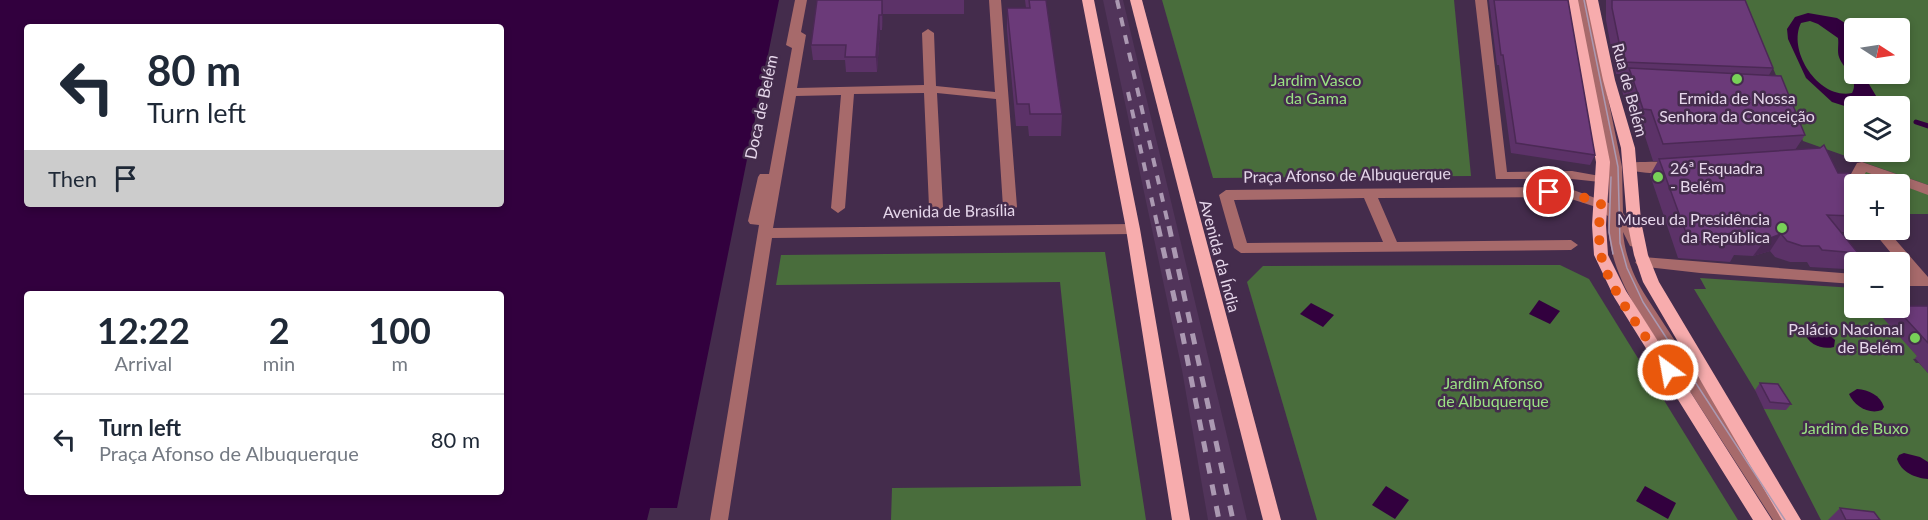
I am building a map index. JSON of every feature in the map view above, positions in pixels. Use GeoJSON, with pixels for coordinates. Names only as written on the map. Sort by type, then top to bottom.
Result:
{"type":"FeatureCollection","features":[{"type":"Feature","properties":{"kind":"main road"},"geometry":{"type":"LineString","coordinates":[[1088,0],[1133,229],[1181,520]]}},
{"type":"Feature","properties":{"kind":"main road","name":"Avenida da Índia"},"geometry":{"type":"LineString","coordinates":[[1136,0],[1272,520]]}},
{"type":"Feature","properties":{"kind":"main road","name":"Rua de Belém"},"geometry":{"type":"LineString","coordinates":[[1592,0],[1614,81],[1628,148],[1630,166],[1624,188]]}},
{"type":"Feature","properties":{"kind":"main road","name":"Rua de Belém"},"geometry":{"type":"LineString","coordinates":[[1576,2],[1603,162],[1599,182]]}},
{"type":"Feature","properties":{"kind":"main road"},"geometry":{"type":"LineString","coordinates":[[1599,182],[1608,208],[1599,243],[1605,268],[1763,520]]}},
{"type":"Feature","properties":{"kind":"main road"},"geometry":{"type":"LineString","coordinates":[[1624,188],[1642,258],[1651,282],[1696,363],[1792,520]]}},
{"type":"Feature","properties":{"kind":"street","name":"Doca de Belém"},"geometry":{"type":"LineString","coordinates":[[760,227],[801,0]]}},
{"type":"Feature","properties":{"kind":"street"},"geometry":{"type":"LineString","coordinates":[[995,0],[1010,207]]}},
{"type":"Feature","properties":{"kind":"street"},"geometry":{"type":"LineString","coordinates":[[1481,0],[1501,176],[1572,176],[1599,182]]}},
{"type":"Feature","properties":{"kind":"street","name":"Rua de Belém"},"geometry":{"type":"LineString","coordinates":[[1576,2],[1624,188]]}},
{"type":"Feature","properties":{"kind":"street"},"geometry":{"type":"LineString","coordinates":[[928,33],[936,207]]}},
{"type":"Feature","properties":{"kind":"street","name":"Doca de Belém"},"geometry":{"type":"LineString","coordinates":[[760,227],[790,92],[800,35]]}},
{"type":"Feature","properties":{"kind":"street"},"geometry":{"type":"LineString","coordinates":[[790,92],[930,89],[1002,96]]}},
{"type":"Feature","properties":{"kind":"street"},"geometry":{"type":"LineString","coordinates":[[838,208],[848,90]]}},
{"type":"Feature","properties":{"kind":"street"},"geometry":{"type":"LineString","coordinates":[[1630,166],[1648,168],[1681,166]]}},
{"type":"Feature","properties":{"kind":"street"},"geometry":{"type":"LineString","coordinates":[[1858,174],[1862,166],[1884,174]]}},
{"type":"Feature","properties":{"kind":"street"},"geometry":{"type":"LineString","coordinates":[[1910,183],[1928,190]]}},
{"type":"Feature","properties":{"kind":"street"},"geometry":{"type":"LineString","coordinates":[[1608,208],[1624,188]]}},
{"type":"Feature","properties":{"kind":"street","name":"Praça Afonso de Albuquerque"},"geometry":{"type":"LineString","coordinates":[[1571,245],[1241,248],[1226,195],[1549,192],[1577,195],[1608,208]]}},
{"type":"Feature","properties":{"kind":"street"},"geometry":{"type":"LineString","coordinates":[[1369,194],[1392,246]]}},
{"type":"Feature","properties":{"kind":"street"},"geometry":{"type":"LineString","coordinates":[[1608,208],[1628,226],[1642,258],[1700,268],[1844,278]]}},
{"type":"Feature","properties":{"kind":"street"},"geometry":{"type":"LineString","coordinates":[[1608,208],[1620,256],[1635,292],[1783,520]]}},
{"type":"Feature","properties":{"kind":"street","name":"Avenida de Brasília"},"geometry":{"type":"LineString","coordinates":[[760,227],[1133,229]]}},
{"type":"Feature","properties":{"kind":"street"},"geometry":{"type":"LineString","coordinates":[[719,520],[760,227]]}},
{"type":"Feature","properties":{"kind":"street"},"geometry":{"type":"LineString","coordinates":[[1887,240],[1897,252]]}},
{"type":"Feature","properties":{"kind":"street"},"geometry":{"type":"LineString","coordinates":[[1910,266],[1924,282],[1910,281]]}},
{"type":"Feature","properties":{"kind":"shaded area"},"geometry":{"type":"Polygon","coordinates":[[[0,0],[779,0],[677,508],[650,508],[647,520],[0,520],[0,0]]]}},
{"type":"Feature","properties":{"kind":"shaded area"},"geometry":{"type":"Polygon","coordinates":[[[1103,0],[1123,0],[1247,520],[1208,520],[1182,370],[1103,0]]]}},
{"type":"Feature","properties":{"kind":"shaded area"},"geometry":{"type":"Polygon","coordinates":[[[1808,13],[1837,18],[1844,22],[1844,65],[1839,57],[1838,38],[1810,21],[1801,23],[1798,34],[1798,47],[1802,59],[1809,71],[1828,89],[1840,93],[1852,93],[1854,84],[1869,84],[1876,96],[1844,96],[1844,106],[1832,102],[1806,78],[1788,39],[1787,29],[1795,17],[1808,13]]]}},
{"type":"Feature","properties":{"kind":"shaded area"},"geometry":{"type":"Polygon","coordinates":[[[1539,300],[1560,311],[1550,324],[1529,314],[1539,300]]]}},
{"type":"Feature","properties":{"kind":"shaded area"},"geometry":{"type":"Polygon","coordinates":[[[1311,303],[1334,315],[1323,327],[1300,314],[1311,303]]]}},
{"type":"Feature","properties":{"kind":"shaded area"},"geometry":{"type":"Polygon","coordinates":[[[1811,328],[1825,331],[1835,340],[1834,347],[1821,347],[1809,340],[1804,332],[1811,328]]]}},
{"type":"Feature","properties":{"kind":"shaded area"},"geometry":{"type":"Polygon","coordinates":[[[1857,389],[1877,396],[1884,407],[1882,410],[1872,411],[1858,406],[1849,394],[1857,389]]]}},
{"type":"Feature","properties":{"kind":"shaded area"},"geometry":{"type":"Polygon","coordinates":[[[1904,453],[1920,457],[1928,462],[1928,479],[1905,471],[1897,459],[1904,453]]]}},
{"type":"Feature","properties":{"kind":"shaded area"},"geometry":{"type":"Polygon","coordinates":[[[1386,486],[1409,500],[1395,519],[1372,505],[1386,486]]]}},
{"type":"Feature","properties":{"kind":"shaded area"},"geometry":{"type":"Polygon","coordinates":[[[1645,486],[1676,503],[1668,519],[1636,501],[1645,486]]]}},
{"type":"Feature","properties":{"kind":"green space","name":"Jardim Vasco da Gama"},"geometry":{"type":"Polygon","coordinates":[[[1162,0],[1454,0],[1471,176],[1213,178],[1162,0]]]}},
{"type":"Feature","properties":{"kind":"green space"},"geometry":{"type":"Polygon","coordinates":[[[1745,0],[1928,0],[1928,185],[1910,179],[1910,174],[1897,174],[1863,162],[1910,162],[1910,96],[1844,96],[1844,155],[1803,141],[1745,0]]]}},
{"type":"Feature","properties":{"kind":"green space"},"geometry":{"type":"Polygon","coordinates":[[[1866,169],[1879,174],[1863,174],[1866,169]]]}},
{"type":"Feature","properties":{"kind":"green space"},"geometry":{"type":"Polygon","coordinates":[[[1910,186],[1928,193],[1928,214],[1910,214],[1910,186]]]}},
{"type":"Feature","properties":{"kind":"green space"},"geometry":{"type":"Polygon","coordinates":[[[1105,252],[1146,520],[891,520],[892,488],[1081,486],[1060,282],[776,285],[781,255],[1105,252]]]}},
{"type":"Feature","properties":{"kind":"green space","name":"Jardim Afonso de Albuquerque"},"geometry":{"type":"Polygon","coordinates":[[[1560,265],[1589,279],[1738,520],[1317,520],[1247,282],[1263,266],[1560,265]]]}},
{"type":"Feature","properties":{"kind":"green space","name":"Jardim de Buxo"},"geometry":{"type":"Polygon","coordinates":[[[1700,278],[1844,287],[1844,318],[1884,318],[1919,358],[1913,359],[1916,363],[1919,363],[1928,373],[1928,520],[1821,520],[1764,409],[1785,409],[1755,390],[1694,289],[1706,289],[1700,278]]]}},
{"type":"Feature","properties":{"kind":"building"},"geometry":{"type":"Polygon","coordinates":[[[817,0],[882,0],[876,57],[845,57],[846,45],[811,45],[817,0]]]}},
{"type":"Feature","properties":{"kind":"building"},"geometry":{"type":"Polygon","coordinates":[[[1029,0],[1046,0],[1062,114],[1030,114],[1029,104],[1017,104],[1007,8],[1030,8],[1029,0]]]}},
{"type":"Feature","properties":{"kind":"building"},"geometry":{"type":"Polygon","coordinates":[[[1494,0],[1568,0],[1595,155],[1516,143],[1494,0]]]}},
{"type":"Feature","properties":{"kind":"building"},"geometry":{"type":"Polygon","coordinates":[[[1612,0],[1745,0],[1773,68],[1623,62],[1612,0]]]}},
{"type":"Feature","properties":{"kind":"building"},"geometry":{"type":"Polygon","coordinates":[[[1629,68],[1781,76],[1805,135],[1663,144],[1651,110],[1643,109],[1629,68]]]}},
{"type":"Feature","properties":{"kind":"building"},"geometry":{"type":"Polygon","coordinates":[[[1824,145],[1838,173],[1849,173],[1844,174],[1844,216],[1827,215],[1844,236],[1844,240],[1847,240],[1857,252],[1822,250],[1819,246],[1802,246],[1787,241],[1781,234],[1765,240],[1738,238],[1741,245],[1689,241],[1659,159],[1820,148],[1824,145]]]}},
{"type":"Feature","properties":{"kind":"building"},"geometry":{"type":"Polygon","coordinates":[[[1910,306],[1928,306],[1928,343],[1905,318],[1910,318],[1910,306]]]}},
{"type":"Feature","properties":{"kind":"building"},"geometry":{"type":"Polygon","coordinates":[[[1760,383],[1778,384],[1791,404],[1770,402],[1760,383]]]}},
{"type":"Feature","properties":{"kind":"building"},"geometry":{"type":"Polygon","coordinates":[[[1840,508],[1874,512],[1880,520],[1846,520],[1840,508]]]}},
{"type":"Feature","properties":{"kind":"waterway"},"geometry":{"type":"LineString","coordinates":[[1916,122],[1928,126]]}},
{"type":"Feature","properties":{"kind":"tram line"},"geometry":{"type":"LineString","coordinates":[[1584,0],[1618,167],[1620,243],[1627,268],[1643,302],[1785,520]]}},
{"type":"Feature","properties":{"kind":"tram line"},"geometry":{"type":"LineString","coordinates":[[1611,177],[1609,232],[1613,254]]}},
{"type":"Feature","properties":{"kind":"railway"},"geometry":{"type":"LineString","coordinates":[[1117,0],[1169,228]]}},
{"type":"Feature","properties":{"kind":"railway"},"geometry":{"type":"LineString","coordinates":[[1128,92],[1158,228]]}},
{"type":"Feature","properties":{"kind":"railway"},"geometry":{"type":"LineString","coordinates":[[1158,226],[1183,337],[1219,520]]}},
{"type":"Feature","properties":{"kind":"railway"},"geometry":{"type":"LineString","coordinates":[[1169,226],[1233,520]]}},
{"type":"Feature","properties":{"kind":"place","name":"Ermida de Nossa Senhora da Conceição"},"geometry":{"type":"Point","coordinates":[1737,79]}},
{"type":"Feature","properties":{"kind":"place","name":"26ª Esquadra - Belém"},"geometry":{"type":"Point","coordinates":[1658,177]}},
{"type":"Feature","properties":{"kind":"place","name":"Museu da Presidência da República"},"geometry":{"type":"Point","coordinates":[1782,228]}},
{"type":"Feature","properties":{"kind":"place","name":"Palácio Nacional de Belém"},"geometry":{"type":"Point","coordinates":[1915,338]}},
{"type":"Feature","properties":{"kind":"route"},"geometry":{"type":"LineString","coordinates":[[1549,192],[1565,192],[1601,204],[1599,243],[1605,268],[1618,293],[1668,370]]}}]}
